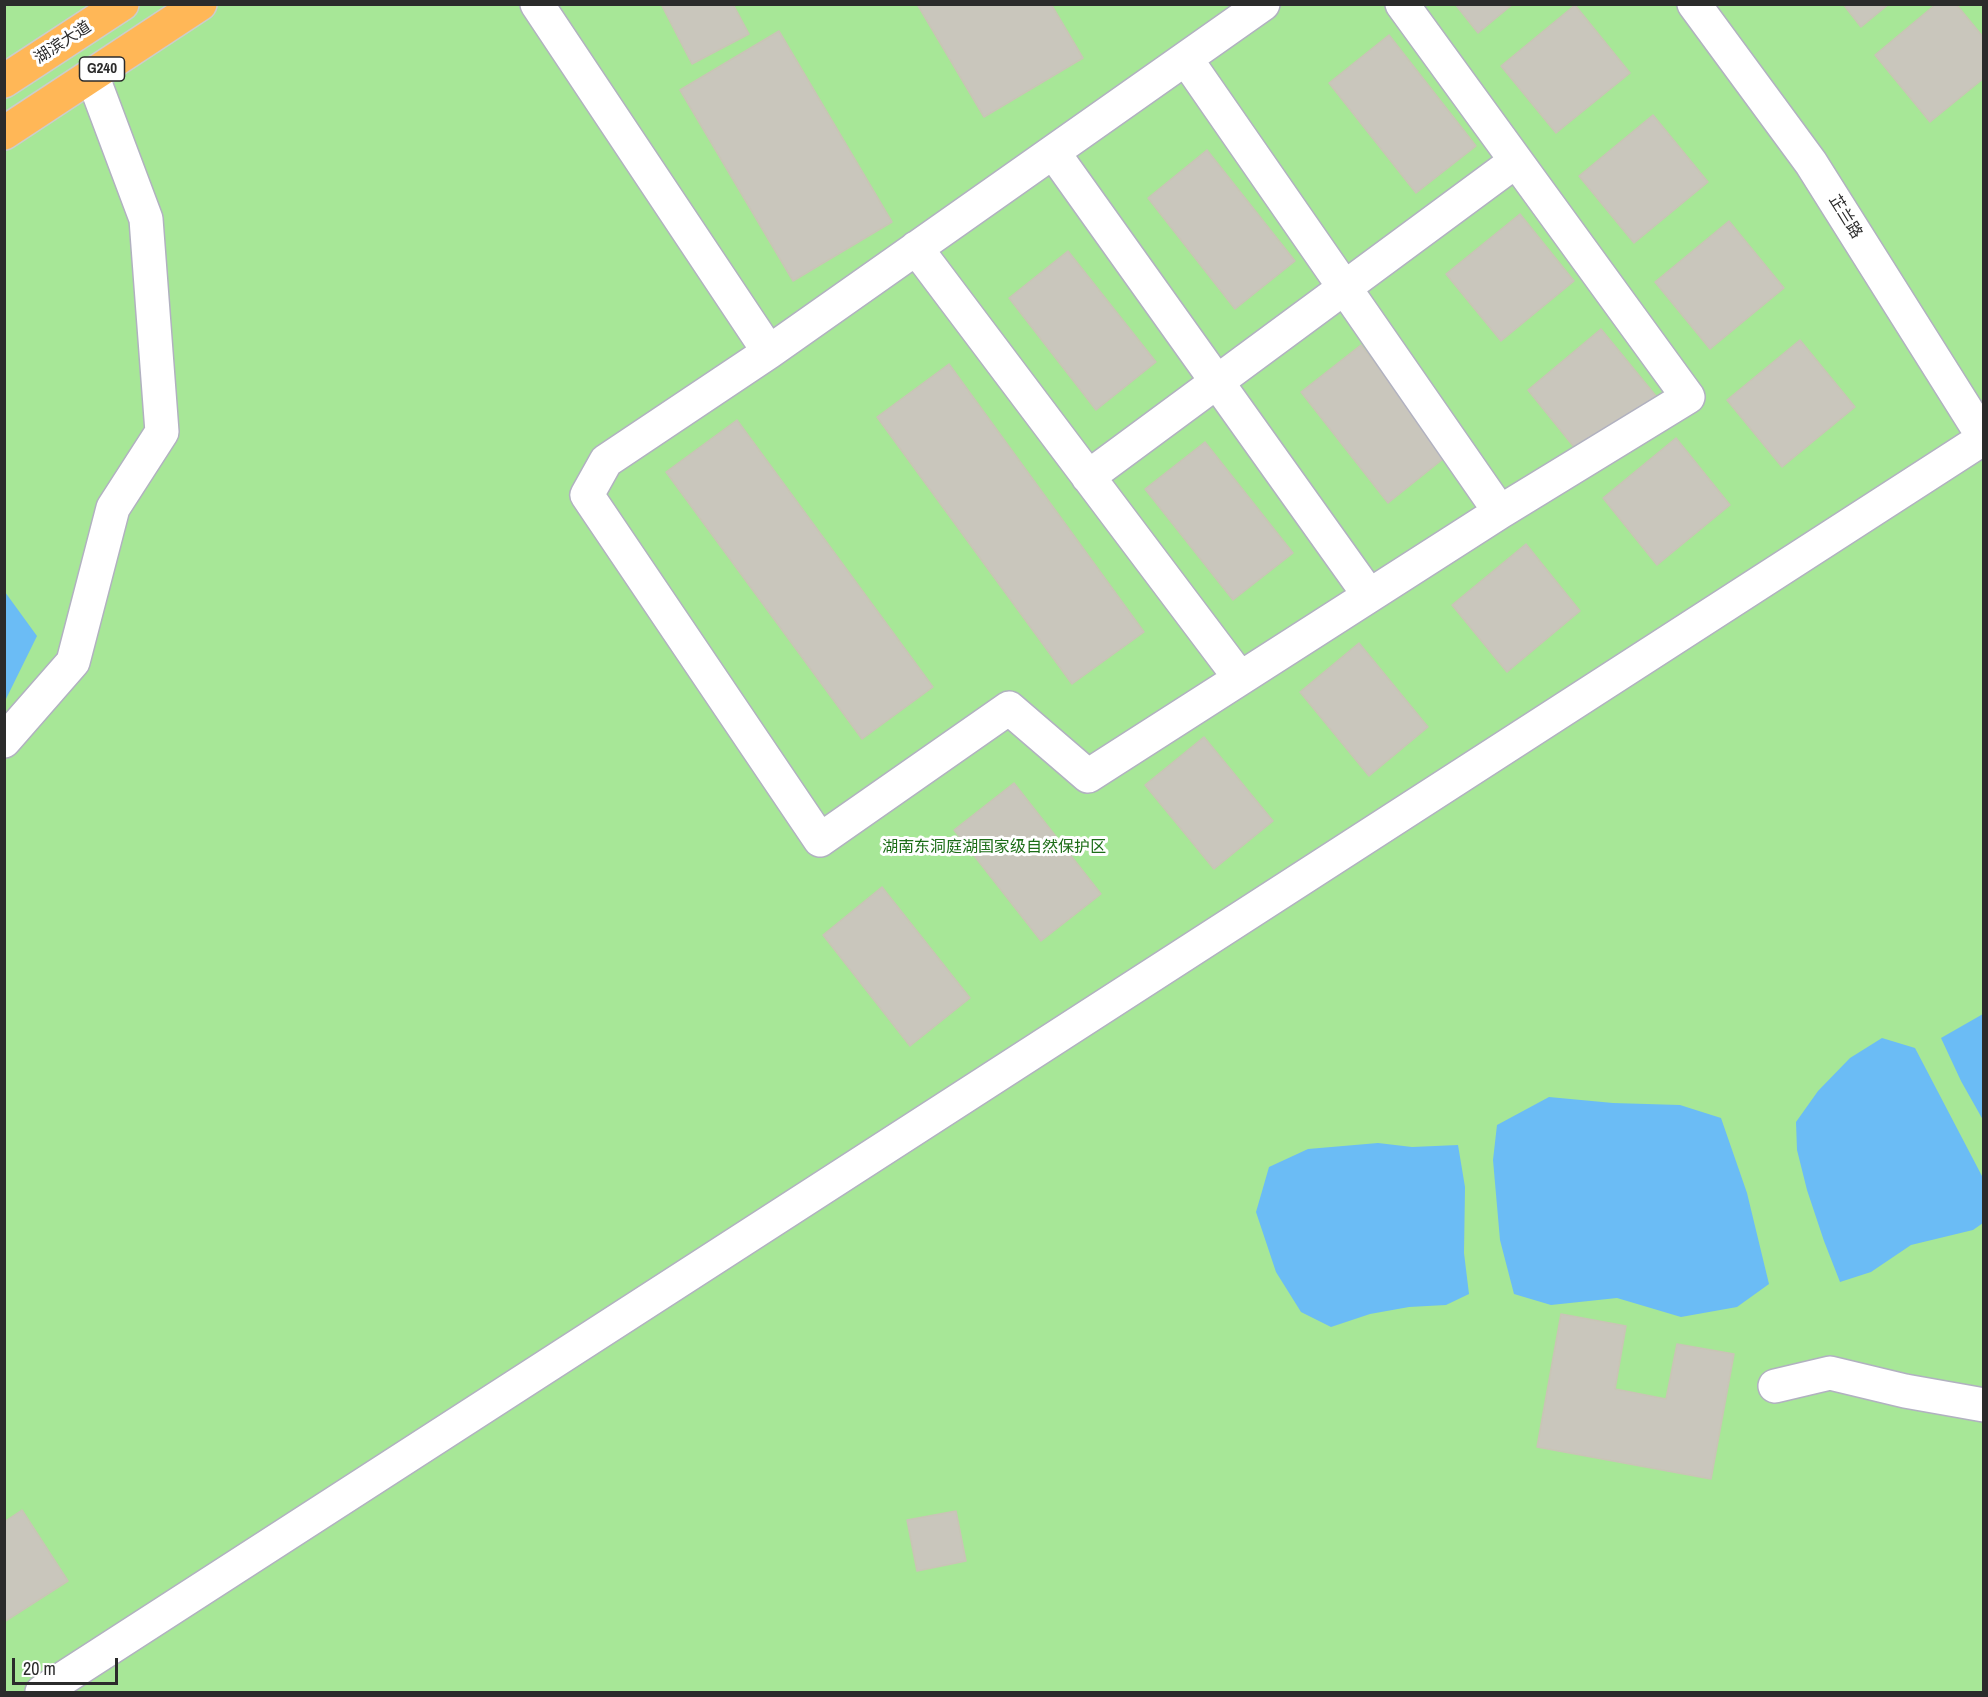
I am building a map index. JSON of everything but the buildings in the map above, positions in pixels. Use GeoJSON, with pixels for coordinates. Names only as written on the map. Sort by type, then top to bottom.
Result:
{"type":"FeatureCollection","features":[{"type":"Feature","properties":{"kind":"highway","name":"湖滨大道"},"geometry":{"type":"LineString","coordinates":[[4,81],[122,4]]}},
{"type":"Feature","properties":{"kind":"highway","name":"G240"},"geometry":{"type":"LineString","coordinates":[[4,133],[200,4]]}},
{"type":"Feature","properties":{"kind":"street"},"geometry":{"type":"LineString","coordinates":[[537,4],[769,352]]}},
{"type":"Feature","properties":{"kind":"street"},"geometry":{"type":"LineString","coordinates":[[1263,4],[769,352],[606,461],[587,495],[820,840],[1009,708],[1088,776],[1500,512],[1688,397],[1402,4]]}},
{"type":"Feature","properties":{"kind":"street","name":"芷兰路"},"geometry":{"type":"LineString","coordinates":[[1694,4],[1811,163],[1983,438]]}},
{"type":"Feature","properties":{"kind":"street"},"geometry":{"type":"LineString","coordinates":[[1186,59],[1500,512]]}},
{"type":"Feature","properties":{"kind":"street"},"geometry":{"type":"LineString","coordinates":[[4,741],[73,662],[113,508],[162,432],[146,219],[92,75]]}},
{"type":"Feature","properties":{"kind":"street"},"geometry":{"type":"LineString","coordinates":[[1053,152],[1369,596]]}},
{"type":"Feature","properties":{"kind":"street"},"geometry":{"type":"LineString","coordinates":[[1088,477],[1516,161]]}},
{"type":"Feature","properties":{"kind":"street"},"geometry":{"type":"LineString","coordinates":[[916,248],[1240,678]]}},
{"type":"Feature","properties":{"kind":"street"},"geometry":{"type":"LineString","coordinates":[[42,1692],[1983,438]]}},
{"type":"Feature","properties":{"kind":"street"},"geometry":{"type":"LineString","coordinates":[[1775,1386],[1830,1373],[1905,1391],[1983,1405]]}},
{"type":"Feature","properties":{"kind":"green space","name":"湖南东洞庭湖国家级自然保护区"},"geometry":{"type":"Polygon","coordinates":[[[5,5],[1983,5],[1983,1692],[5,1692],[5,5]]]}},
{"type":"Feature","properties":{"kind":"water"},"geometry":{"type":"Polygon","coordinates":[[[5,592],[37,636],[4,701],[5,592]]]}},
{"type":"Feature","properties":{"kind":"water"},"geometry":{"type":"Polygon","coordinates":[[[1983,1014],[1983,1120],[1961,1081],[1941,1038],[1983,1014]]]}},
{"type":"Feature","properties":{"kind":"water"},"geometry":{"type":"Polygon","coordinates":[[[1882,1038],[1915,1048],[1983,1178],[1983,1223],[1973,1230],[1911,1245],[1871,1272],[1840,1282],[1807,1190],[1797,1150],[1796,1122],[1818,1091],[1850,1058],[1882,1038]]]}},
{"type":"Feature","properties":{"kind":"water"},"geometry":{"type":"Polygon","coordinates":[[[1549,1097],[1613,1103],[1680,1105],[1721,1118],[1747,1193],[1769,1284],[1737,1307],[1681,1317],[1617,1298],[1551,1305],[1514,1294],[1500,1240],[1493,1160],[1497,1125],[1549,1097]]]}},
{"type":"Feature","properties":{"kind":"water"},"geometry":{"type":"Polygon","coordinates":[[[1378,1143],[1412,1147],[1458,1145],[1465,1187],[1464,1253],[1469,1294],[1446,1305],[1409,1307],[1370,1314],[1331,1327],[1301,1312],[1276,1272],[1256,1212],[1269,1167],[1308,1149],[1378,1143]]]}}]}
